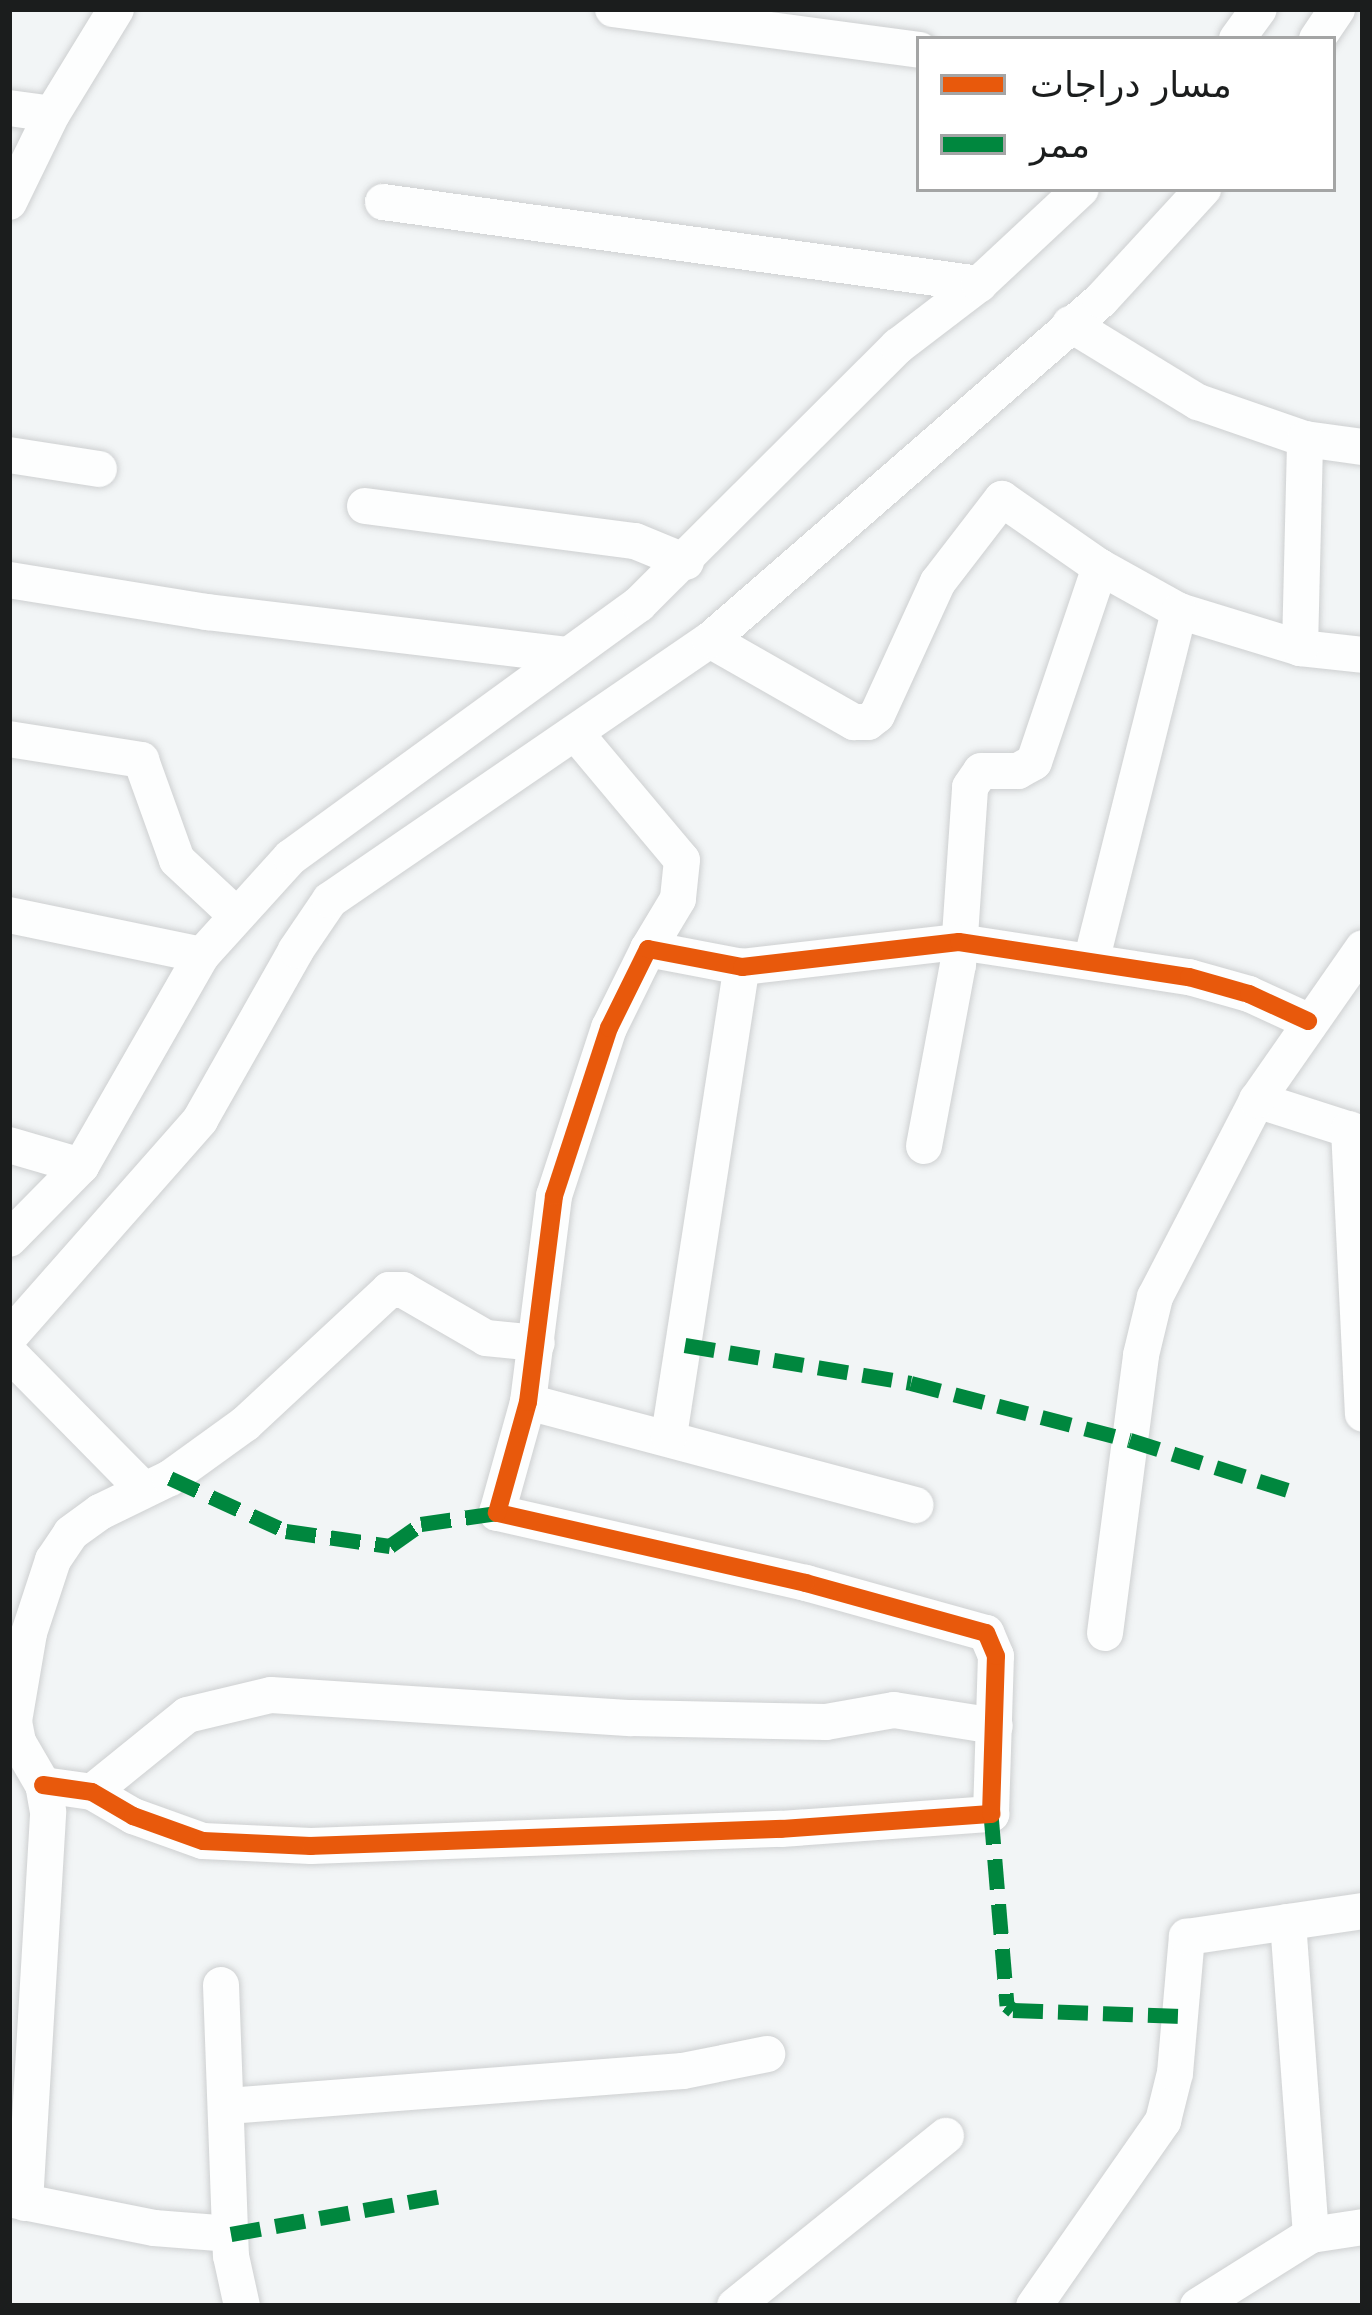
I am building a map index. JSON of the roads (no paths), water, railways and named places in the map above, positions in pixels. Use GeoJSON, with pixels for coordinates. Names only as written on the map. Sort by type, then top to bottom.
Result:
{"type":"FeatureCollection","features":[{"type":"Feature","properties":{"kind":"street"},"geometry":{"type":"LineString","coordinates":[[9,202],[52,115],[116,9]]}},
{"type":"Feature","properties":{"kind":"street"},"geometry":{"type":"LineString","coordinates":[[613,9],[916,50]]}},
{"type":"Feature","properties":{"kind":"street"},"geometry":{"type":"LineString","coordinates":[[1239,36],[1259,9]]}},
{"type":"Feature","properties":{"kind":"street"},"geometry":{"type":"LineString","coordinates":[[9,109],[52,115]]}},
{"type":"Feature","properties":{"kind":"street"},"geometry":{"type":"LineString","coordinates":[[9,1239],[81,1166],[202,955],[290,856],[567,655],[686,562],[898,346],[979,284],[1078,192]]}},
{"type":"Feature","properties":{"kind":"street"},"geometry":{"type":"LineString","coordinates":[[9,1337],[200,1120],[296,950],[330,900],[710,640],[1070,324],[1172,229],[1201,192]]}},
{"type":"Feature","properties":{"kind":"street"},"geometry":{"type":"LineString","coordinates":[[382,202],[979,284]]}},
{"type":"Feature","properties":{"kind":"street"},"geometry":{"type":"LineString","coordinates":[[1070,324],[1198,402],[1305,439],[1363,447]]}},
{"type":"Feature","properties":{"kind":"street"},"geometry":{"type":"LineString","coordinates":[[1300,648],[1305,439]]}},
{"type":"Feature","properties":{"kind":"street"},"geometry":{"type":"LineString","coordinates":[[9,455],[98,469]]}},
{"type":"Feature","properties":{"kind":"street"},"geometry":{"type":"LineString","coordinates":[[710,640],[854,722],[868,722],[938,582],[998,499],[1011,501],[1100,567],[1179,611],[1300,648],[1363,655]]}},
{"type":"Feature","properties":{"kind":"street"},"geometry":{"type":"LineString","coordinates":[[365,506],[603,536],[650,545],[686,562]]}},
{"type":"Feature","properties":{"kind":"street"},"geometry":{"type":"LineString","coordinates":[[924,1146],[959,942],[970,787],[981,771],[1018,771],[1034,762],[1100,567]]}},
{"type":"Feature","properties":{"kind":"street"},"geometry":{"type":"LineString","coordinates":[[9,580],[207,613],[567,655]]}},
{"type":"Feature","properties":{"kind":"street"},"geometry":{"type":"LineString","coordinates":[[1092,958],[1179,611]]}},
{"type":"Feature","properties":{"kind":"street"},"geometry":{"type":"LineString","coordinates":[[43,1785],[92,1792],[133,1816],[202,1841],[311,1846],[781,1829],[991,1814],[994,1641],[977,1629],[663,1547],[497,1513],[528,1402],[554,1196],[609,1028],[678,899],[682,860],[577,735]]}},
{"type":"Feature","properties":{"kind":"street"},"geometry":{"type":"LineString","coordinates":[[9,739],[136,756],[152,780],[177,860],[236,915]]}},
{"type":"Feature","properties":{"kind":"street"},"geometry":{"type":"LineString","coordinates":[[9,915],[202,955]]}},
{"type":"Feature","properties":{"kind":"street"},"geometry":{"type":"LineString","coordinates":[[648,949],[742,967],[959,942],[1092,958],[1250,994],[1308,1021]]}},
{"type":"Feature","properties":{"kind":"street"},"geometry":{"type":"LineString","coordinates":[[1105,1633],[1141,1355],[1155,1297],[1257,1100],[1308,1021],[1363,949]]}},
{"type":"Feature","properties":{"kind":"street"},"geometry":{"type":"LineString","coordinates":[[669,1436],[742,967]]}},
{"type":"Feature","properties":{"kind":"street"},"geometry":{"type":"LineString","coordinates":[[1257,1100],[1356,1131],[1363,1414]]}},
{"type":"Feature","properties":{"kind":"street"},"geometry":{"type":"LineString","coordinates":[[9,1145],[81,1166]]}},
{"type":"Feature","properties":{"kind":"street"},"geometry":{"type":"LineString","coordinates":[[231,2234],[154,2228],[17,2201],[47,1850],[43,1785],[18,1742],[14,1721],[15,1666],[53,1560],[71,1533],[170,1478],[245,1424],[388,1289],[403,1290],[485,1338],[537,1343]]}},
{"type":"Feature","properties":{"kind":"street"},"geometry":{"type":"LineString","coordinates":[[9,1353],[143,1489]]}},
{"type":"Feature","properties":{"kind":"street"},"geometry":{"type":"LineString","coordinates":[[528,1402],[916,1505]]}},
{"type":"Feature","properties":{"kind":"street"},"geometry":{"type":"LineString","coordinates":[[92,1792],[187,1715],[271,1695],[653,1719],[826,1722],[894,1710],[995,1726]]}},
{"type":"Feature","properties":{"kind":"street"},"geometry":{"type":"LineString","coordinates":[[1034,2306],[1143,2157],[1162,2121],[1175,2073],[1187,1937],[1363,1911]]}},
{"type":"Feature","properties":{"kind":"street"},"geometry":{"type":"LineString","coordinates":[[1288,1922],[1311,2235]]}},
{"type":"Feature","properties":{"kind":"street"},"geometry":{"type":"LineString","coordinates":[[220,1985],[231,2234],[242,2306]]}},
{"type":"Feature","properties":{"kind":"street"},"geometry":{"type":"LineString","coordinates":[[228,2106],[683,2071],[766,2054]]}},
{"type":"Feature","properties":{"kind":"street"},"geometry":{"type":"LineString","coordinates":[[735,2306],[946,2136]]}},
{"type":"Feature","properties":{"kind":"street"},"geometry":{"type":"LineString","coordinates":[[1198,2306],[1311,2235],[1363,2227]]}}]}
